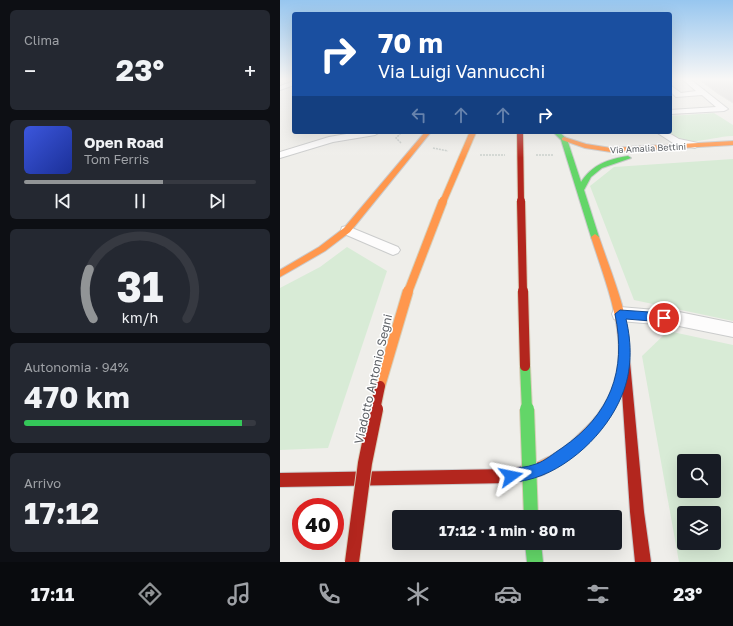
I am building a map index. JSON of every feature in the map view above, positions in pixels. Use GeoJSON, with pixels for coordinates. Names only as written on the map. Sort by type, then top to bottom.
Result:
{"type":"FeatureCollection","features":[{"type":"Feature","properties":{"kind":"street"},"geometry":{"type":"LineString","coordinates":[[672,112],[724,109],[719,105]]}},
{"type":"Feature","properties":{"kind":"street"},"geometry":{"type":"LineString","coordinates":[[280,155],[332,139],[363,134]]}},
{"type":"Feature","properties":{"kind":"street"},"geometry":{"type":"LineString","coordinates":[[282,272],[322,249],[347,230],[426,134]]}},
{"type":"Feature","properties":{"kind":"street","name":"Viadotto Antonio Segni"},"geometry":{"type":"LineString","coordinates":[[352,562],[362,487],[381,388],[404,301],[429,232],[472,134]]}},
{"type":"Feature","properties":{"kind":"street"},"geometry":{"type":"LineString","coordinates":[[520,134],[526,411],[531,510]]}},
{"type":"Feature","properties":{"kind":"street"},"geometry":{"type":"LineString","coordinates":[[558,134],[564,139],[581,189],[620,314],[624,334],[625,362],[631,414],[636,515],[643,562]]}},
{"type":"Feature","properties":{"kind":"street"},"geometry":{"type":"LineString","coordinates":[[659,148],[663,140],[662,134]]}},
{"type":"Feature","properties":{"kind":"street"},"geometry":{"type":"LineString","coordinates":[[664,134],[676,141],[695,146]]}},
{"type":"Feature","properties":{"kind":"street","name":"Via Amalia Bettini"},"geometry":{"type":"LineString","coordinates":[[564,139],[585,146],[605,150],[733,143]]}},
{"type":"Feature","properties":{"kind":"street"},"geometry":{"type":"LineString","coordinates":[[581,189],[589,173],[609,161],[626,158],[733,152]]}},
{"type":"Feature","properties":{"kind":"street"},"geometry":{"type":"LineString","coordinates":[[347,230],[393,250]]}},
{"type":"Feature","properties":{"kind":"street"},"geometry":{"type":"LineString","coordinates":[[620,314],[679,319],[733,330]]}},
{"type":"Feature","properties":{"kind":"street"},"geometry":{"type":"LineString","coordinates":[[280,480],[405,477],[489,477],[511,476],[538,470],[580,443],[598,424],[617,392],[625,362]]}},
{"type":"Feature","properties":{"kind":"street"},"geometry":{"type":"LineString","coordinates":[[534,550],[535,562]]}},
{"type":"Feature","properties":{"kind":"path"},"geometry":{"type":"LineString","coordinates":[[484,155],[499,155]]}},
{"type":"Feature","properties":{"kind":"path"},"geometry":{"type":"LineString","coordinates":[[535,155],[554,155]]}},
{"type":"Feature","properties":{"kind":"green space"},"geometry":{"type":"Polygon","coordinates":[[[714,113],[733,125],[733,136],[700,141],[683,140],[672,134],[672,116],[714,113]]]}},
{"type":"Feature","properties":{"kind":"green space"},"geometry":{"type":"Polygon","coordinates":[[[733,159],[733,321],[634,300],[590,186],[614,167],[733,159]]]}},
{"type":"Feature","properties":{"kind":"green space"},"geometry":{"type":"Polygon","coordinates":[[[347,247],[387,271],[328,448],[280,450],[280,288],[320,267],[347,247]]]}},
{"type":"Feature","properties":{"kind":"green space"},"geometry":{"type":"Polygon","coordinates":[[[668,331],[733,345],[733,562],[679,562],[642,356],[668,331]]]}},
{"type":"Feature","properties":{"kind":"traffic: fast"},"geometry":{"type":"LineString","coordinates":[[558,134],[564,139],[595,237]]}},
{"type":"Feature","properties":{"kind":"traffic: fast"},"geometry":{"type":"LineString","coordinates":[[581,189],[589,176],[600,167],[613,161],[628,158]]}},
{"type":"Feature","properties":{"kind":"traffic: fast"},"geometry":{"type":"LineString","coordinates":[[525,366],[531,510]]}},
{"type":"Feature","properties":{"kind":"traffic: fast"},"geometry":{"type":"LineString","coordinates":[[534,550],[535,562]]}},
{"type":"Feature","properties":{"kind":"traffic: slow"},"geometry":{"type":"LineString","coordinates":[[280,274],[322,249],[347,230],[426,134]]}},
{"type":"Feature","properties":{"kind":"traffic: slow"},"geometry":{"type":"LineString","coordinates":[[380,386],[398,321],[409,289],[446,194],[472,134]]}},
{"type":"Feature","properties":{"kind":"traffic: slow"},"geometry":{"type":"LineString","coordinates":[[564,139],[585,146],[611,150],[733,143]]}},
{"type":"Feature","properties":{"kind":"traffic: slow"},"geometry":{"type":"LineString","coordinates":[[540,469],[557,460],[588,434],[601,419],[612,402],[620,384],[624,365],[624,331],[618,304],[595,237]]}},
{"type":"Feature","properties":{"kind":"traffic: jam"},"geometry":{"type":"LineString","coordinates":[[520,134],[525,366]]}},
{"type":"Feature","properties":{"kind":"traffic: jam"},"geometry":{"type":"LineString","coordinates":[[625,362],[637,512],[643,562]]}},
{"type":"Feature","properties":{"kind":"traffic: jam"},"geometry":{"type":"LineString","coordinates":[[352,562],[365,463],[380,386]]}},
{"type":"Feature","properties":{"kind":"traffic: jam"},"geometry":{"type":"LineString","coordinates":[[280,480],[511,476],[540,469]]}},
{"type":"Feature","properties":{"kind":"route"},"geometry":{"type":"LineString","coordinates":[[511,476],[538,470],[551,463],[580,443],[607,412],[617,392],[625,362],[624,334],[620,314],[664,318]]}}]}
